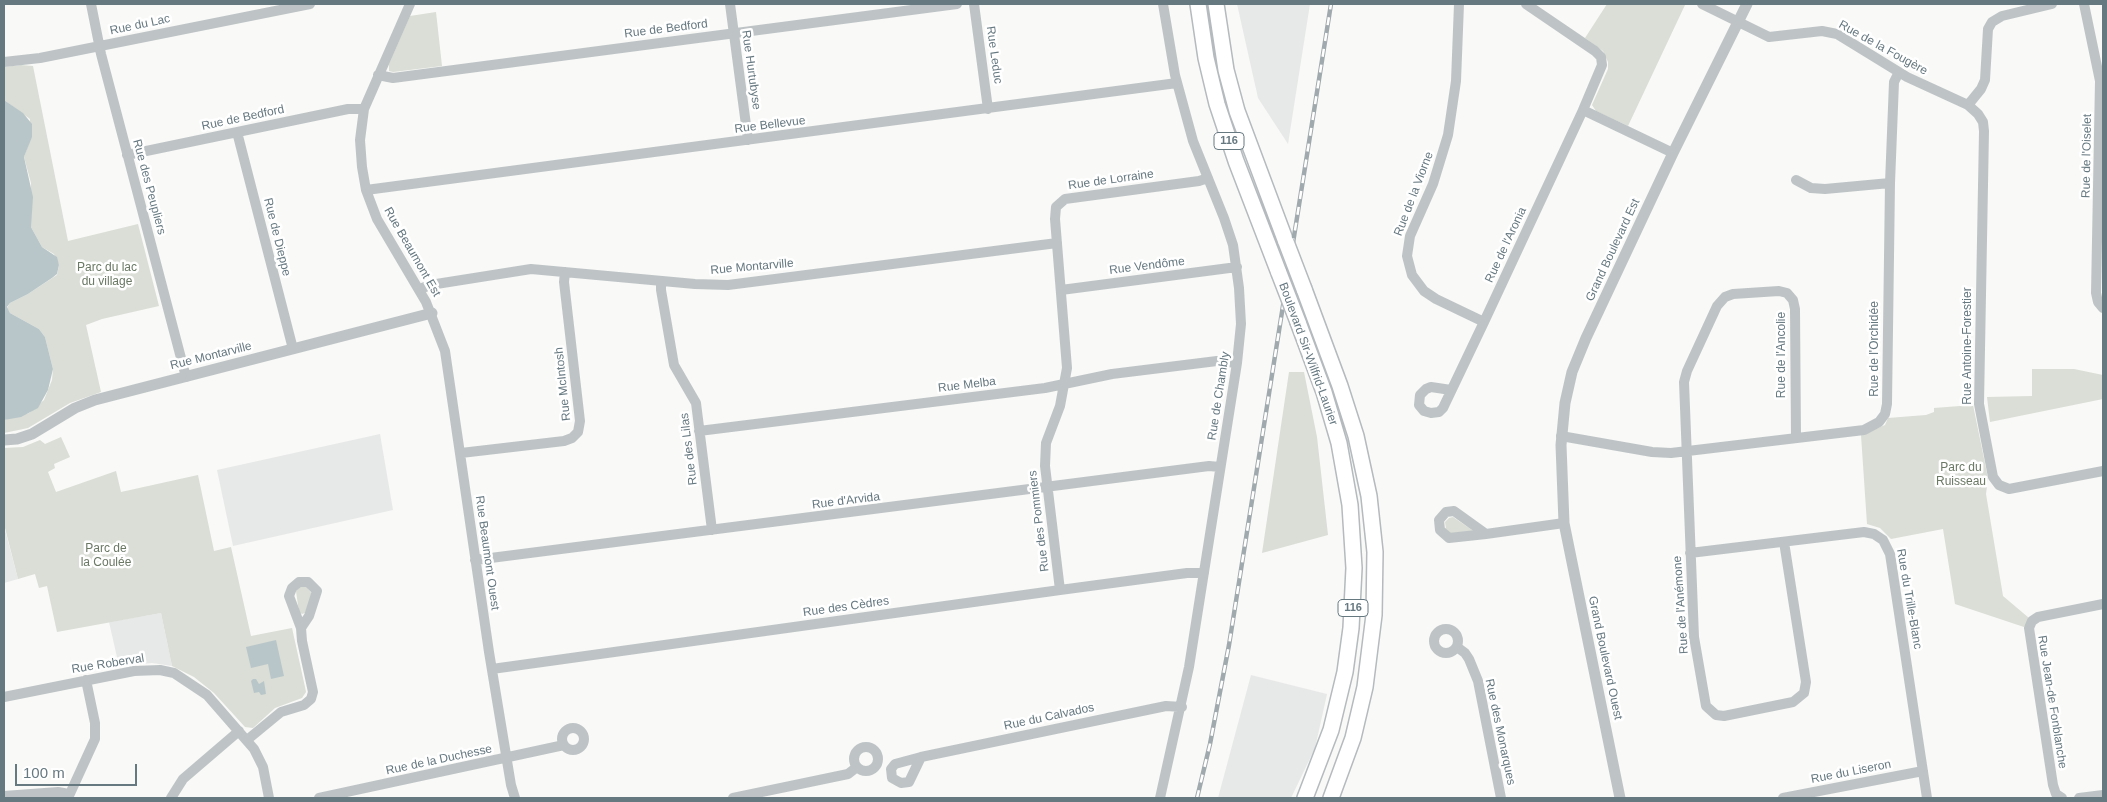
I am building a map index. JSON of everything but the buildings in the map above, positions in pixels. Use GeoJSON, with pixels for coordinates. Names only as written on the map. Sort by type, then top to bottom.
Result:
{"type":"FeatureCollection","features":[{"type":"Feature","properties":{"kind":"main road","name":"Boulevard Sir-Wilfrid-Laurier"},"geometry":{"type":"LineString","coordinates":[[1198,4],[1204,50],[1217,104],[1236,160],[1324,392],[1339,444],[1350,506],[1354,568],[1351,628],[1342,686],[1327,741],[1305,798]]}},
{"type":"Feature","properties":{"kind":"main road","name":"Boulevard Sir-Wilfrid-Laurier"},"geometry":{"type":"LineString","coordinates":[[1216,4],[1231,92],[1244,133],[1342,392],[1356,436],[1369,496],[1375,552],[1374,622],[1365,687],[1353,738],[1331,798]]}},
{"type":"Feature","properties":{"kind":"street","name":"Rue des Peupliers"},"geometry":{"type":"LineString","coordinates":[[91,4],[99,47],[186,376]]}},
{"type":"Feature","properties":{"kind":"street","name":"Rue du Lac"},"geometry":{"type":"LineString","coordinates":[[4,62],[33,60],[310,4]]}},
{"type":"Feature","properties":{"kind":"street","name":"Rue Beaumont Est"},"geometry":{"type":"LineString","coordinates":[[410,4],[364,109],[360,149],[366,190],[382,228],[420,289],[432,313]]}},
{"type":"Feature","properties":{"kind":"street","name":"Rue Hurtubyse"},"geometry":{"type":"LineString","coordinates":[[730,4],[748,140]]}},
{"type":"Feature","properties":{"kind":"street","name":"Rue de Bedford"},"geometry":{"type":"LineString","coordinates":[[378,75],[393,78],[957,4]]}},
{"type":"Feature","properties":{"kind":"street","name":"Rue Leduc"},"geometry":{"type":"LineString","coordinates":[[974,4],[988,109]]}},
{"type":"Feature","properties":{"kind":"street","name":"Rue de Chambly"},"geometry":{"type":"LineString","coordinates":[[1160,798],[1182,707],[1237,363],[1241,324],[1237,267],[1227,226],[1193,141],[1177,83],[1163,4]]}},
{"type":"Feature","properties":{"kind":"street","name":"Rue de la Viorne"},"geometry":{"type":"LineString","coordinates":[[1459,4],[1456,81],[1451,119],[1439,166],[1410,236],[1407,256],[1412,275],[1424,291],[1432,297],[1484,322]]}},
{"type":"Feature","properties":{"kind":"street","name":"Rue de l'Aronia"},"geometry":{"type":"LineString","coordinates":[[1451,390],[1601,71],[1600,57],[1595,51],[1526,4]]}},
{"type":"Feature","properties":{"kind":"street","name":"Rue de la Fougère"},"geometry":{"type":"LineString","coordinates":[[1702,4],[1772,37],[1822,31],[1833,33],[1899,72],[1968,105],[1978,114],[1984,127]]}},
{"type":"Feature","properties":{"kind":"street","name":"Grand Boulevard Est"},"geometry":{"type":"LineString","coordinates":[[1564,523],[1561,436],[1566,393],[1576,360],[1673,153],[1747,4]]}},
{"type":"Feature","properties":{"kind":"street"},"geometry":{"type":"LineString","coordinates":[[1968,105],[1981,90],[1985,80],[1988,32],[1992,22],[2002,16],[2052,4]]}},
{"type":"Feature","properties":{"kind":"street","name":"Rue de l'Oiselet"},"geometry":{"type":"LineString","coordinates":[[2084,4],[2100,81],[2096,293],[2098,302],[2103,308]]}},
{"type":"Feature","properties":{"kind":"street","name":"Rue de l'Orchidée"},"geometry":{"type":"LineString","coordinates":[[1561,436],[1652,452],[1687,451],[1867,429],[1876,424],[1885,414],[1887,404],[1890,183],[1894,82],[1899,72]]}},
{"type":"Feature","properties":{"kind":"street","name":"Rue Bellevue"},"geometry":{"type":"LineString","coordinates":[[366,190],[1177,83]]}},
{"type":"Feature","properties":{"kind":"street","name":"Rue de Bedford"},"geometry":{"type":"LineString","coordinates":[[127,155],[354,108],[364,109]]}},
{"type":"Feature","properties":{"kind":"street"},"geometry":{"type":"LineString","coordinates":[[1582,110],[1673,153]]}},
{"type":"Feature","properties":{"kind":"street","name":"Rue Antoine-Forestier"},"geometry":{"type":"LineString","coordinates":[[1984,127],[1979,404],[1993,477],[1999,485],[2009,488],[2103,471]]}},
{"type":"Feature","properties":{"kind":"street","name":"Rue de Dieppe"},"geometry":{"type":"LineString","coordinates":[[237,132],[293,349]]}},
{"type":"Feature","properties":{"kind":"street","name":"Rue de Lorraine"},"geometry":{"type":"LineString","coordinates":[[1057,243],[1055,212],[1063,200],[1199,181],[1208,178]]}},
{"type":"Feature","properties":{"kind":"street"},"geometry":{"type":"LineString","coordinates":[[1796,180],[1811,188],[1825,189],[1890,183]]}},
{"type":"Feature","properties":{"kind":"street","name":"Rue Montarville"},"geometry":{"type":"LineString","coordinates":[[420,289],[430,285],[518,270],[728,285],[1057,243]]}},
{"type":"Feature","properties":{"kind":"street","name":"Rue des Pommiers"},"geometry":{"type":"LineString","coordinates":[[1057,243],[1067,368],[1060,406],[1045,448],[1046,488],[1060,590]]}},
{"type":"Feature","properties":{"kind":"street","name":"Rue Vendôme"},"geometry":{"type":"LineString","coordinates":[[1061,290],[1237,267]]}},
{"type":"Feature","properties":{"kind":"street","name":"Rue McIntosh"},"geometry":{"type":"LineString","coordinates":[[461,453],[564,441],[572,438],[578,432],[580,421],[564,282],[565,272]]}},
{"type":"Feature","properties":{"kind":"street","name":"Rue des Lilas"},"geometry":{"type":"LineString","coordinates":[[661,281],[674,365],[679,377],[695,400],[712,530]]}},
{"type":"Feature","properties":{"kind":"street","name":"Rue de l'Ancolie"},"geometry":{"type":"LineString","coordinates":[[1687,451],[1686,374],[1719,302],[1733,294],[1779,291],[1787,294],[1793,300],[1795,309],[1796,438]]}},
{"type":"Feature","properties":{"kind":"street","name":"Rue Montarville"},"geometry":{"type":"LineString","coordinates":[[4,440],[17,439],[32,434],[87,402],[432,313]]}},
{"type":"Feature","properties":{"kind":"street","name":"Rue Beaumont Ouest"},"geometry":{"type":"LineString","coordinates":[[432,313],[445,351],[492,669],[506,758],[515,798]]}},
{"type":"Feature","properties":{"kind":"street","name":"Rue Melba"},"geometry":{"type":"LineString","coordinates":[[699,431],[1041,388],[1112,374],[1207,362],[1237,363]]}},
{"type":"Feature","properties":{"kind":"street","name":"Rue de l'Anémone"},"geometry":{"type":"LineString","coordinates":[[1687,451],[1694,630],[1706,706],[1711,712],[1724,716],[1793,702],[1801,698],[1805,690],[1806,682],[1784,542]]}},
{"type":"Feature","properties":{"kind":"street","name":"Rue d'Arvida"},"geometry":{"type":"LineString","coordinates":[[475,560],[1209,466],[1220,467]]}},
{"type":"Feature","properties":{"kind":"street"},"geometry":{"type":"LineString","coordinates":[[1486,534],[1564,523]]}},
{"type":"Feature","properties":{"kind":"street","name":"Grand Boulevard Ouest"},"geometry":{"type":"LineString","coordinates":[[1564,523],[1620,798]]}},
{"type":"Feature","properties":{"kind":"street","name":"Rue du Trille-Blanc"},"geometry":{"type":"LineString","coordinates":[[1690,553],[1864,532],[1877,536],[1887,545],[1890,554],[1928,798]]}},
{"type":"Feature","properties":{"kind":"street","name":"Rue des Cèdres"},"geometry":{"type":"LineString","coordinates":[[492,669],[1060,590],[1188,573],[1204,573]]}},
{"type":"Feature","properties":{"kind":"street","name":"Rue Jean-de Fonblanche"},"geometry":{"type":"LineString","coordinates":[[2062,798],[2056,794],[2053,785],[2029,628],[2032,621],[2038,617],[2103,604]]}},
{"type":"Feature","properties":{"kind":"street"},"geometry":{"type":"LineString","coordinates":[[247,740],[281,712],[306,704],[311,699],[313,692],[302,642],[301,628]]}},
{"type":"Feature","properties":{"kind":"street","name":"Rue des Monarques"},"geometry":{"type":"LineString","coordinates":[[1457,647],[1469,659],[1478,681],[1497,798]]}},
{"type":"Feature","properties":{"kind":"street","name":"Rue Roberval"},"geometry":{"type":"LineString","coordinates":[[4,696],[134,671],[160,670],[174,673],[207,695],[247,740],[259,758],[270,798]]}},
{"type":"Feature","properties":{"kind":"street"},"geometry":{"type":"LineString","coordinates":[[4,796],[58,792],[68,796],[95,739],[96,727],[86,680]]}},
{"type":"Feature","properties":{"kind":"street","name":"Rue du Calvados"},"geometry":{"type":"LineString","coordinates":[[921,757],[1166,706],[1182,707]]}},
{"type":"Feature","properties":{"kind":"street"},"geometry":{"type":"LineString","coordinates":[[170,798],[183,779],[239,731]]}},
{"type":"Feature","properties":{"kind":"street","name":"Rue de la Duchesse"},"geometry":{"type":"LineString","coordinates":[[320,798],[564,745]]}},
{"type":"Feature","properties":{"kind":"street"},"geometry":{"type":"LineString","coordinates":[[733,798],[848,774],[857,767]]}},
{"type":"Feature","properties":{"kind":"street","name":"Rue du Liseron"},"geometry":{"type":"LineString","coordinates":[[1784,798],[1923,771]]}},
{"type":"Feature","properties":{"kind":"street"},"geometry":{"type":"LineString","coordinates":[[2079,798],[2103,795]]}},
{"type":"Feature","properties":{"kind":"shaded area"},"geometry":{"type":"Polygon","coordinates":[[[1237,4],[1310,4],[1288,144],[1258,98],[1237,4]]]}},
{"type":"Feature","properties":{"kind":"shaded area"},"geometry":{"type":"Polygon","coordinates":[[[4,100],[23,113],[32,124],[32,137],[24,157],[33,197],[31,227],[42,247],[57,257],[59,265],[57,274],[28,294],[10,303],[7,307],[10,313],[39,329],[45,337],[53,369],[48,390],[38,408],[21,417],[4,420],[4,100]]]}},
{"type":"Feature","properties":{"kind":"shaded area"},"geometry":{"type":"Polygon","coordinates":[[[380,434],[393,510],[233,546],[217,470],[380,434]]]}},
{"type":"Feature","properties":{"kind":"shaded area"},"geometry":{"type":"Polygon","coordinates":[[[4,526],[18,579],[4,583],[4,526]]]}},
{"type":"Feature","properties":{"kind":"shaded area"},"geometry":{"type":"Polygon","coordinates":[[[161,613],[172,666],[152,663],[119,666],[109,622],[161,613]]]}},
{"type":"Feature","properties":{"kind":"shaded area"},"geometry":{"type":"Polygon","coordinates":[[[276,640],[284,676],[271,679],[268,664],[251,668],[246,647],[276,640]]]}},
{"type":"Feature","properties":{"kind":"shaded area"},"geometry":{"type":"Polygon","coordinates":[[[1251,675],[1327,694],[1315,748],[1291,798],[1218,798],[1251,675]]]}},
{"type":"Feature","properties":{"kind":"shaded area"},"geometry":{"type":"Polygon","coordinates":[[[256,679],[259,684],[264,681],[266,694],[254,693],[251,681],[256,679]]]}},
{"type":"Feature","properties":{"kind":"green space"},"geometry":{"type":"Polygon","coordinates":[[[1607,4],[1685,5],[1628,126],[1596,111],[1592,105],[1608,69],[1608,62],[1603,51],[1585,38],[1607,4]]]}},
{"type":"Feature","properties":{"kind":"green space"},"geometry":{"type":"Polygon","coordinates":[[[436,12],[442,66],[389,71],[389,64],[410,16],[436,12]]]}},
{"type":"Feature","properties":{"kind":"green space","name":"Parc du lac du village"},"geometry":{"type":"Polygon","coordinates":[[[33,66],[68,241],[138,224],[159,306],[102,319],[86,325],[101,392],[70,403],[28,428],[4,433],[4,420],[29,413],[44,400],[52,380],[53,369],[45,337],[39,329],[10,313],[7,308],[10,303],[57,275],[59,265],[54,254],[42,247],[31,227],[31,183],[24,157],[29,143],[30,119],[4,100],[4,67],[33,66]]]}},
{"type":"Feature","properties":{"kind":"green space"},"geometry":{"type":"Polygon","coordinates":[[[2032,369],[2074,369],[2103,375],[2103,399],[1990,422],[1987,397],[2032,396],[2032,369]]]}},
{"type":"Feature","properties":{"kind":"green space"},"geometry":{"type":"Polygon","coordinates":[[[1289,372],[1304,372],[1317,437],[1328,535],[1262,553],[1289,372]]]}},
{"type":"Feature","properties":{"kind":"green space","name":"Parc du Ruisseau"},"geometry":{"type":"Polygon","coordinates":[[[1973,405],[1988,478],[1986,494],[2003,596],[2029,618],[2024,627],[1955,604],[1943,529],[1891,539],[1880,528],[1867,524],[1861,435],[1885,425],[1888,418],[1926,415],[1934,412],[1934,408],[1973,405]]]}},
{"type":"Feature","properties":{"kind":"green space","name":"Parc de la Coulée"},"geometry":{"type":"Polygon","coordinates":[[[61,437],[70,457],[54,464],[55,468],[48,472],[56,492],[116,471],[121,492],[198,475],[214,551],[231,547],[251,636],[292,628],[306,692],[302,698],[275,708],[253,728],[245,727],[214,693],[194,677],[172,666],[161,613],[57,632],[47,586],[39,588],[35,574],[18,579],[4,524],[4,448],[23,447],[40,440],[45,444],[61,437]]]}},
{"type":"Feature","properties":{"kind":"green space"},"geometry":{"type":"Polygon","coordinates":[[[1453,517],[1472,530],[1472,532],[1451,534],[1446,529],[1445,522],[1453,517]]]}},
{"type":"Feature","properties":{"kind":"green space"},"geometry":{"type":"Polygon","coordinates":[[[306,586],[312,594],[305,613],[302,614],[299,612],[296,591],[300,587],[306,586]]]}},
{"type":"Feature","properties":{"kind":"railway"},"geometry":{"type":"LineString","coordinates":[[1197,798],[1210,744],[1229,645],[1331,4]]}}]}
